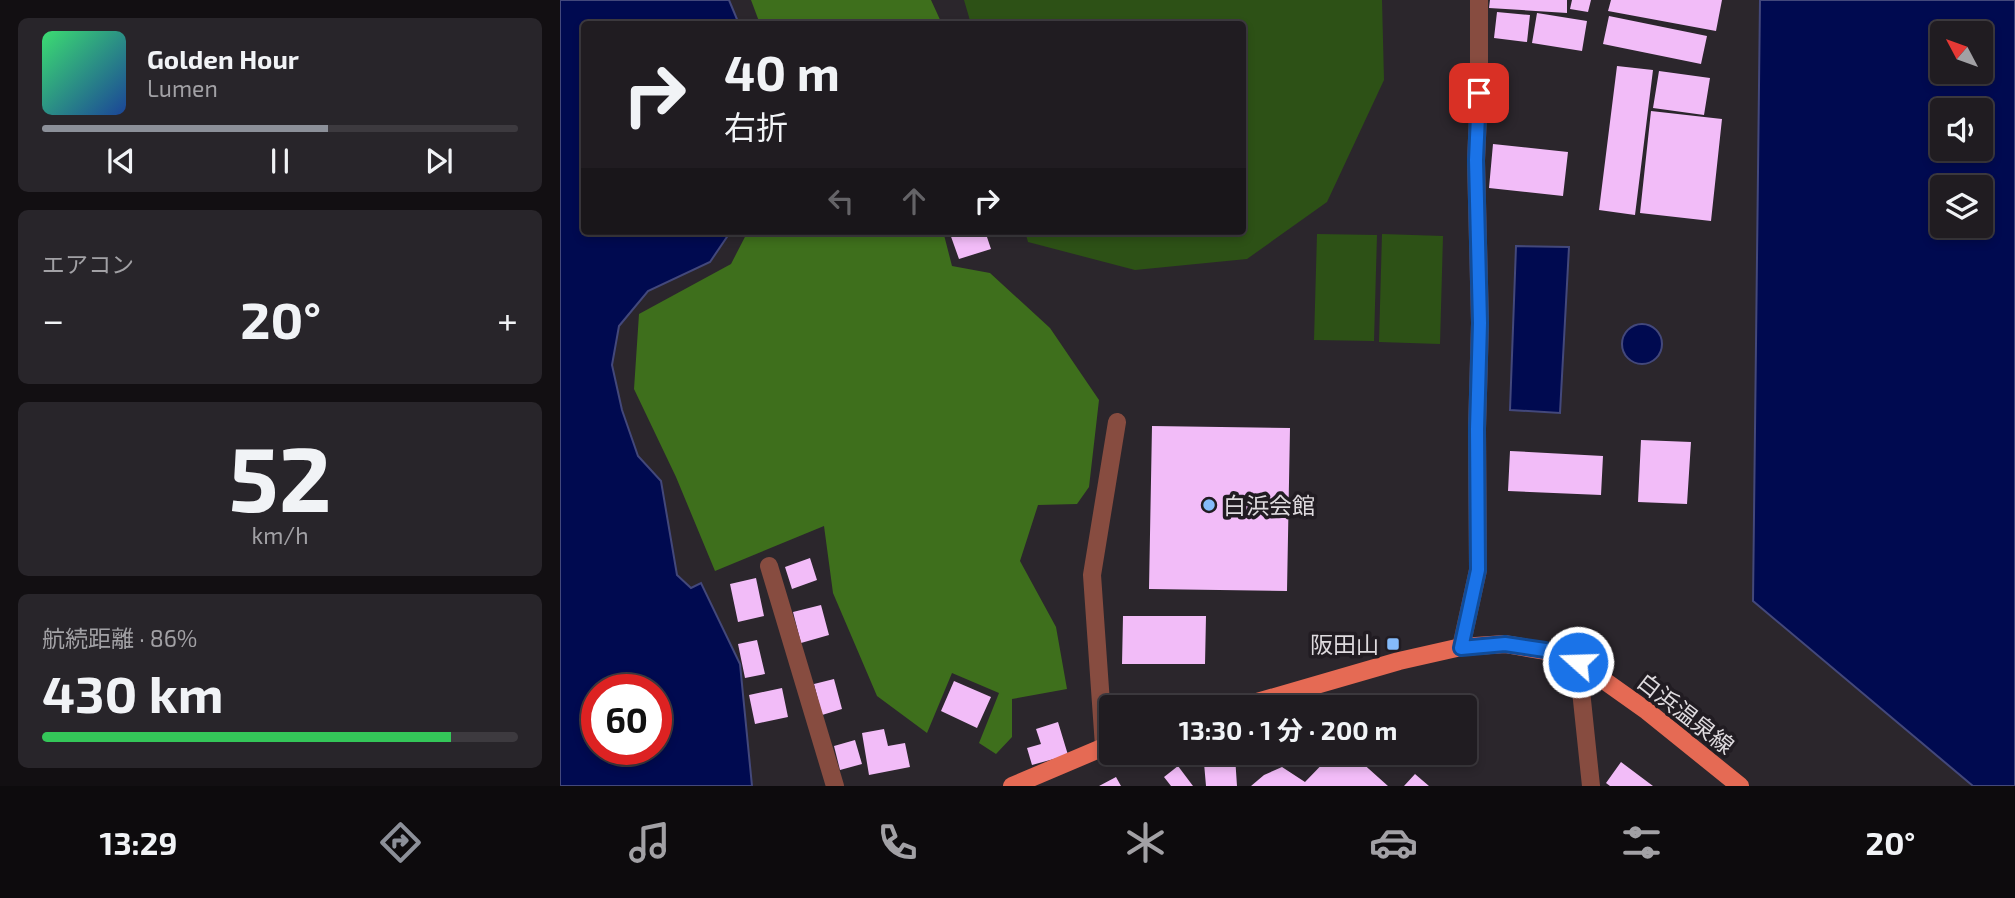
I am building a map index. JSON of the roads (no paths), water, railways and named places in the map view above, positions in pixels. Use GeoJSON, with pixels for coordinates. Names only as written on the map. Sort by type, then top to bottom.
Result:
{"type":"FeatureCollection","features":[{"type":"Feature","properties":{"kind":"main road","name":"白浜温泉線"},"geometry":{"type":"LineString","coordinates":[[1281,695],[1399,661],[1461,648],[1505,644],[1545,650],[1578,662],[1647,711],[1740,786]]}},
{"type":"Feature","properties":{"kind":"main road"},"geometry":{"type":"LineString","coordinates":[[1012,786],[1099,749]]}},
{"type":"Feature","properties":{"kind":"street"},"geometry":{"type":"LineString","coordinates":[[1461,648],[1478,570],[1477,429],[1480,323],[1476,160],[1479,0]]}},
{"type":"Feature","properties":{"kind":"street"},"geometry":{"type":"LineString","coordinates":[[1103,695],[1092,575],[1117,422]]}},
{"type":"Feature","properties":{"kind":"street"},"geometry":{"type":"LineString","coordinates":[[769,566],[835,786]]}},
{"type":"Feature","properties":{"kind":"street"},"geometry":{"type":"LineString","coordinates":[[1578,662],[1591,786]]}},
{"type":"Feature","properties":{"kind":"place","name":"白浜会館"},"geometry":{"type":"Point","coordinates":[1209,505]}},
{"type":"Feature","properties":{"kind":"place","name":"阪田山"},"geometry":{"type":"Point","coordinates":[1393,644]}}]}
